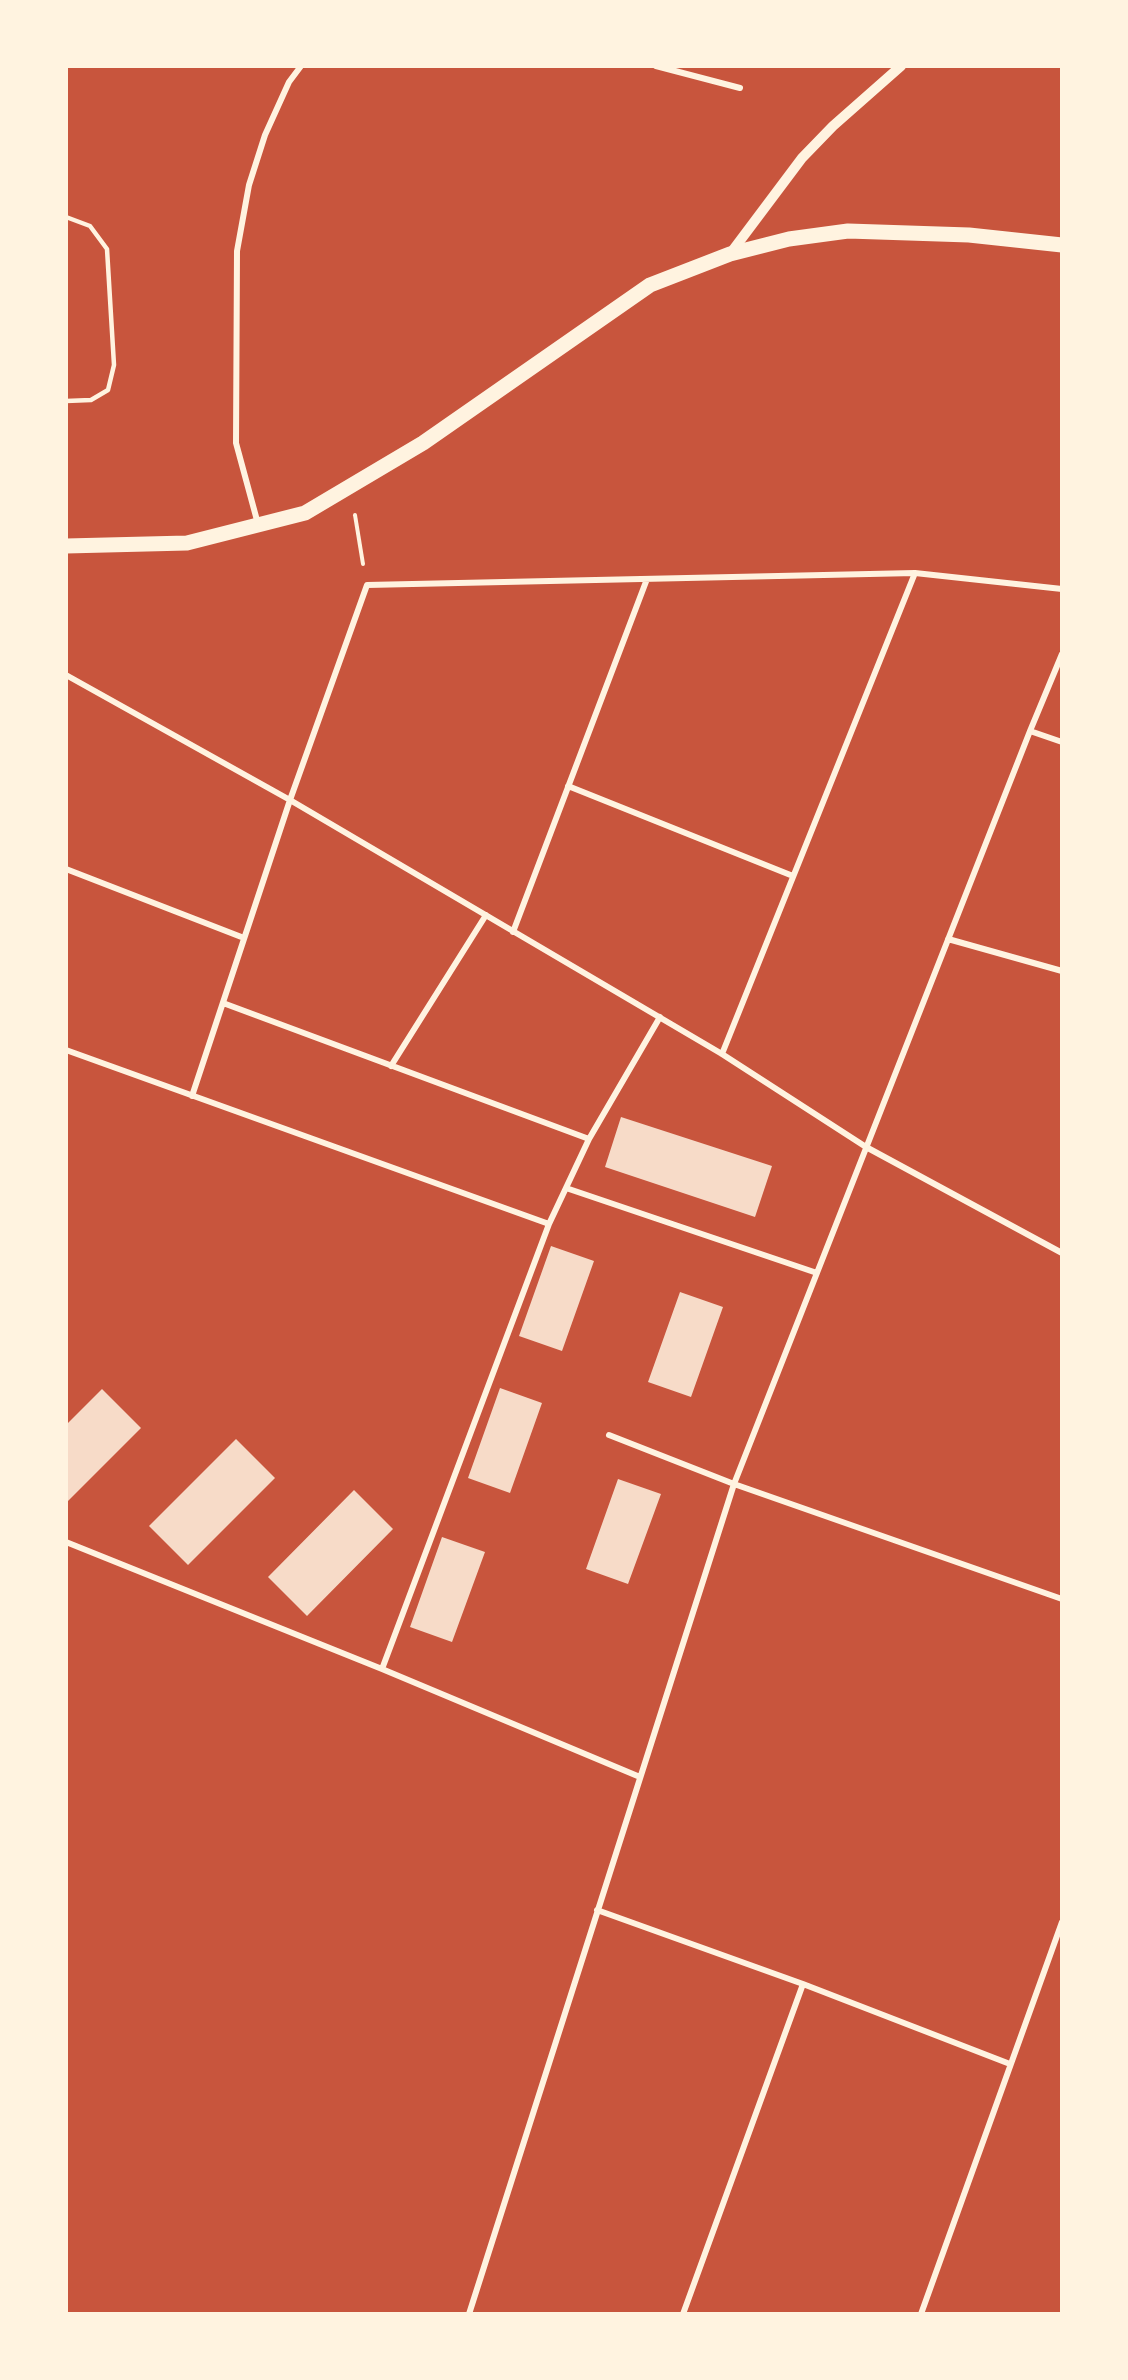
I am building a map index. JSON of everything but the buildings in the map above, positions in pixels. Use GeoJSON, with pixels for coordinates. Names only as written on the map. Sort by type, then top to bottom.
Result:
{"type":"FeatureCollection","features":[{"type":"Feature","properties":{"kind":"main road"},"geometry":{"type":"LineString","coordinates":[[66,546],[187,543],[305,513],[423,443],[650,285],[730,254],[789,239],[848,231],[969,235],[1062,245]]}},
{"type":"Feature","properties":{"kind":"street"},"geometry":{"type":"LineString","coordinates":[[259,524],[236,443],[237,251],[249,185],[266,135],[289,82],[301,66]]}},
{"type":"Feature","properties":{"kind":"street"},"geometry":{"type":"LineString","coordinates":[[656,66],[740,87]]}},
{"type":"Feature","properties":{"kind":"street"},"geometry":{"type":"LineString","coordinates":[[730,254],[802,158],[833,126],[901,66]]}},
{"type":"Feature","properties":{"kind":"street"},"geometry":{"type":"LineString","coordinates":[[722,1054],[915,573]]}},
{"type":"Feature","properties":{"kind":"street"},"geometry":{"type":"LineString","coordinates":[[192,1096],[290,800],[367,585],[915,573],[1062,589]]}},
{"type":"Feature","properties":{"kind":"street"},"geometry":{"type":"LineString","coordinates":[[513,932],[647,579]]}},
{"type":"Feature","properties":{"kind":"street"},"geometry":{"type":"LineString","coordinates":[[469,2314],[734,1484],[1029,731],[1062,654]]}},
{"type":"Feature","properties":{"kind":"street"},"geometry":{"type":"LineString","coordinates":[[66,675],[290,800],[660,1017],[722,1054],[866,1148],[1062,1253]]}},
{"type":"Feature","properties":{"kind":"street"},"geometry":{"type":"LineString","coordinates":[[1029,731],[1062,742]]}},
{"type":"Feature","properties":{"kind":"street"},"geometry":{"type":"LineString","coordinates":[[568,786],[793,876]]}},
{"type":"Feature","properties":{"kind":"street"},"geometry":{"type":"LineString","coordinates":[[66,869],[244,938]]}},
{"type":"Feature","properties":{"kind":"street"},"geometry":{"type":"LineString","coordinates":[[391,1066],[486,915]]}},
{"type":"Feature","properties":{"kind":"street"},"geometry":{"type":"LineString","coordinates":[[948,939],[1062,971]]}},
{"type":"Feature","properties":{"kind":"street"},"geometry":{"type":"LineString","coordinates":[[223,1003],[589,1139]]}},
{"type":"Feature","properties":{"kind":"street"},"geometry":{"type":"LineString","coordinates":[[382,1669],[549,1224],[589,1139],[660,1017]]}},
{"type":"Feature","properties":{"kind":"street"},"geometry":{"type":"LineString","coordinates":[[66,1050],[549,1224]]}},
{"type":"Feature","properties":{"kind":"street"},"geometry":{"type":"LineString","coordinates":[[566,1188],[817,1273]]}},
{"type":"Feature","properties":{"kind":"street"},"geometry":{"type":"LineString","coordinates":[[609,1435],[734,1484],[1062,1599]]}},
{"type":"Feature","properties":{"kind":"street"},"geometry":{"type":"LineString","coordinates":[[66,1542],[382,1669],[640,1777]]}},
{"type":"Feature","properties":{"kind":"street"},"geometry":{"type":"LineString","coordinates":[[597,1910],[803,1984],[1010,2064]]}},
{"type":"Feature","properties":{"kind":"street"},"geometry":{"type":"LineString","coordinates":[[921,2314],[1062,1922]]}},
{"type":"Feature","properties":{"kind":"street"},"geometry":{"type":"LineString","coordinates":[[683,2314],[803,1984]]}},
{"type":"Feature","properties":{"kind":"lane"},"geometry":{"type":"LineString","coordinates":[[66,217],[90,226],[107,249],[114,365],[108,390],[91,400],[66,401]]}},
{"type":"Feature","properties":{"kind":"path"},"geometry":{"type":"LineString","coordinates":[[350,486],[367,585]]}}]}
